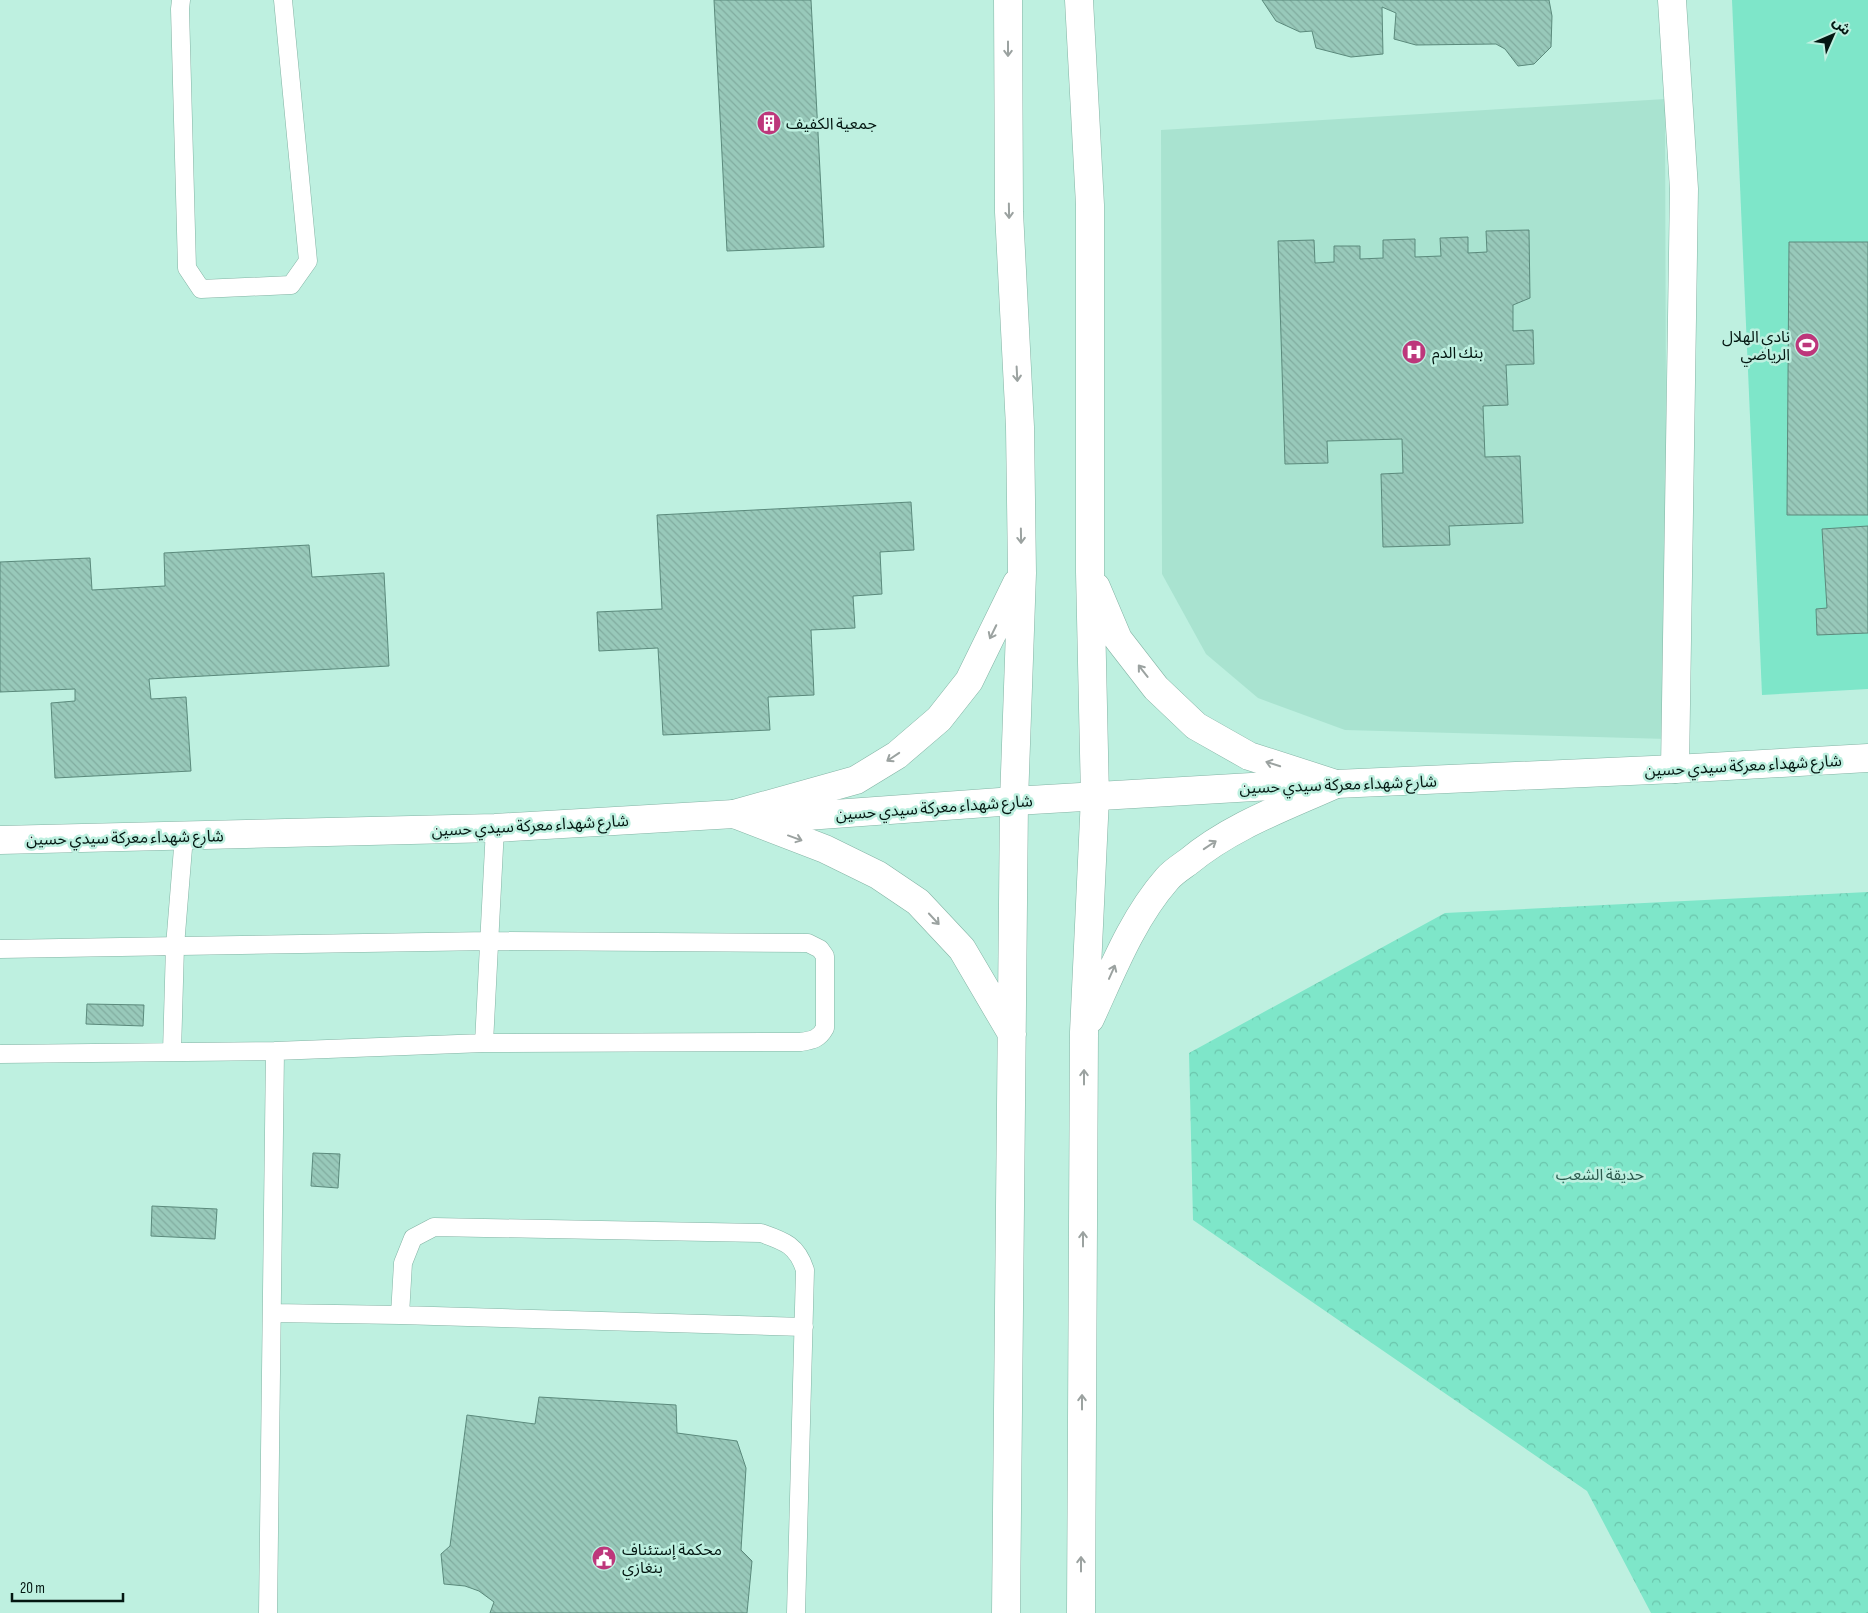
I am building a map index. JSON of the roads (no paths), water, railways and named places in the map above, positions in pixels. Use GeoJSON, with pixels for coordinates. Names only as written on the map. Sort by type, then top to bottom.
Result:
{"type":"FeatureCollection","features":[{"type":"Feature","properties":{"kind":"main road"},"geometry":{"type":"LineString","coordinates":[[1006,1613],[1014,801],[1022,573],[1020,427],[1009,212],[1008,0]]}},
{"type":"Feature","properties":{"kind":"main road"},"geometry":{"type":"LineString","coordinates":[[1079,0],[1090,205],[1090,572],[1095,796],[1084,1032],[1081,1613]]}},
{"type":"Feature","properties":{"kind":"main road"},"geometry":{"type":"LineString","coordinates":[[1672,0],[1684,189],[1675,769]]}},
{"type":"Feature","properties":{"kind":"main road"},"geometry":{"type":"LineString","coordinates":[[1090,572],[1118,639],[1156,688],[1196,726],[1249,756],[1336,784]]}},
{"type":"Feature","properties":{"kind":"main road"},"geometry":{"type":"LineString","coordinates":[[734,814],[856,780],[897,755],[939,719],[969,681],[1022,573]]}},
{"type":"Feature","properties":{"kind":"main road","name":"شارع شهداء معركة سيدي حسين"},"geometry":{"type":"LineString","coordinates":[[0,840],[495,828],[734,814],[778,818],[1014,801],[1304,784],[1675,769],[1868,758]]}},
{"type":"Feature","properties":{"kind":"main road"},"geometry":{"type":"LineString","coordinates":[[1084,1032],[1123,947],[1151,901],[1168,878],[1200,851],[1229,832],[1336,784]]}},
{"type":"Feature","properties":{"kind":"main road"},"geometry":{"type":"LineString","coordinates":[[734,814],[825,849],[878,875],[918,902],[962,949],[1012,1034]]}},
{"type":"Feature","properties":{"kind":"lane"},"geometry":{"type":"LineString","coordinates":[[181,0],[187,268],[201,289],[291,285],[308,260],[283,0]]}},
{"type":"Feature","properties":{"kind":"lane"},"geometry":{"type":"LineString","coordinates":[[484,1043],[495,828]]}},
{"type":"Feature","properties":{"kind":"lane"},"geometry":{"type":"LineString","coordinates":[[172,1052],[175,946],[184,836]]}},
{"type":"Feature","properties":{"kind":"lane"},"geometry":{"type":"LineString","coordinates":[[0,949],[490,941],[808,943],[820,949],[825,956],[825,1028],[821,1036],[814,1040],[801,1042],[484,1043],[275,1051],[0,1054]]}},
{"type":"Feature","properties":{"kind":"lane"},"geometry":{"type":"LineString","coordinates":[[268,1613],[275,1051]]}},
{"type":"Feature","properties":{"kind":"lane"},"geometry":{"type":"LineString","coordinates":[[400,1315],[403,1263],[413,1238],[434,1227],[761,1233],[783,1240],[801,1256],[806,1270],[796,1613]]}},
{"type":"Feature","properties":{"kind":"lane"},"geometry":{"type":"LineString","coordinates":[[272,1313],[804,1327]]}},
{"type":"Feature","properties":{"kind":"place","name":"جمعية الكفيف"},"geometry":{"type":"Point","coordinates":[769,123]}},
{"type":"Feature","properties":{"kind":"place","name":"نادي الهلال الرياضي"},"geometry":{"type":"Point","coordinates":[1807,345]}},
{"type":"Feature","properties":{"kind":"place","name":"بنك الدم"},"geometry":{"type":"Point","coordinates":[1414,352]}},
{"type":"Feature","properties":{"kind":"place","name":"محكمة إستئناف بنغازي"},"geometry":{"type":"Point","coordinates":[604,1558]}},
{"type":"Feature","properties":{"kind":"park label","name":"حديقة الشعب"},"geometry":{"type":"Point","coordinates":[1600,1174]}}]}
